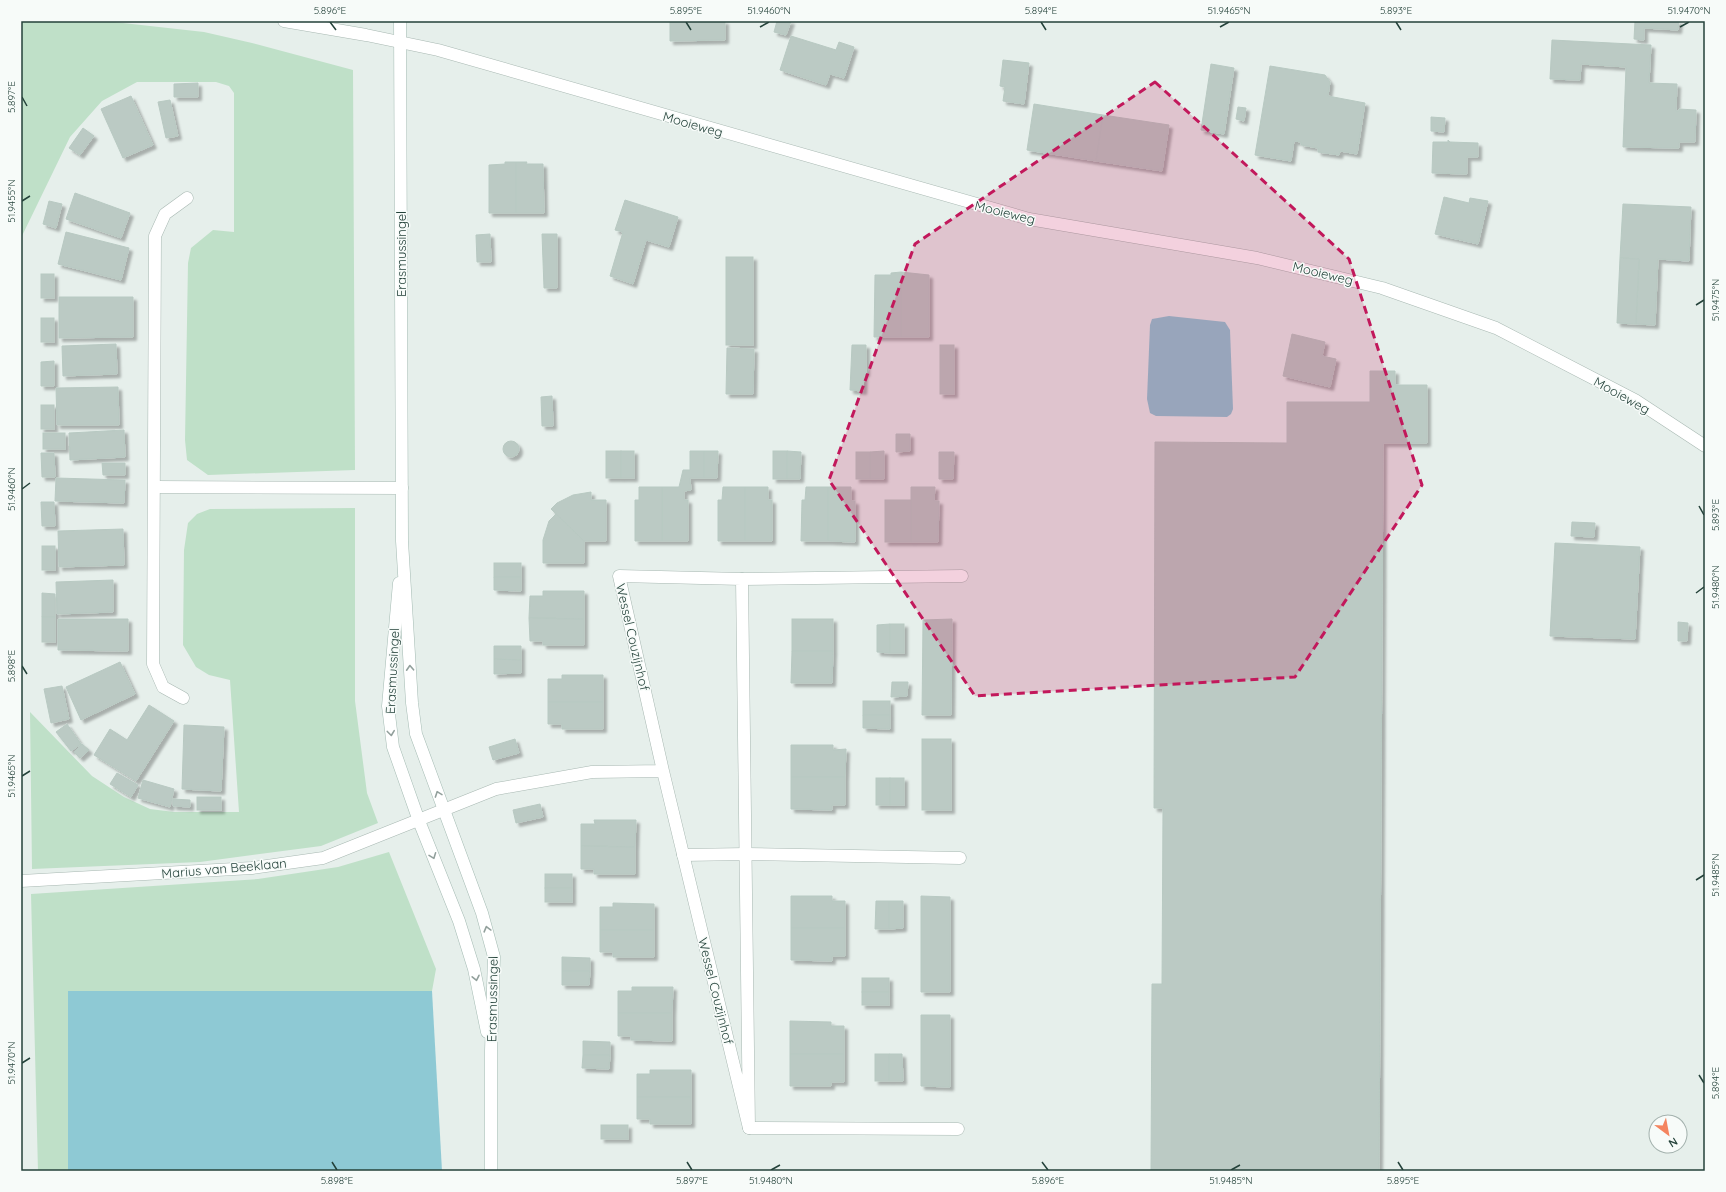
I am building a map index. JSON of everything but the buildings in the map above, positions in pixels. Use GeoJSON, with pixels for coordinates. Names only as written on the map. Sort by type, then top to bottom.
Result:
{"type":"FeatureCollection","features":[{"type":"Feature","properties":{"kind":"street","name":"Mooieweg"},"geometry":{"type":"LineString","coordinates":[[284,21],[438,50],[1029,219],[1257,258],[1382,288],[1496,328],[1635,400],[1705,446]]}},
{"type":"Feature","properties":{"kind":"street","name":"Erasmussingel"},"geometry":{"type":"LineString","coordinates":[[400,21],[402,541],[412,703],[416,734],[482,912],[494,957],[491,1051],[491,1171]]}},
{"type":"Feature","properties":{"kind":"street"},"geometry":{"type":"LineString","coordinates":[[183,698],[163,687],[153,664],[155,236],[164,214],[187,198]]}},
{"type":"Feature","properties":{"kind":"street"},"geometry":{"type":"LineString","coordinates":[[155,487],[402,488]]}},
{"type":"Feature","properties":{"kind":"street","name":"Erasmussingel"},"geometry":{"type":"LineString","coordinates":[[402,541],[388,706],[393,747],[459,922],[470,956],[491,1051]]}},
{"type":"Feature","properties":{"kind":"street","name":"Wessel Couzijnhof"},"geometry":{"type":"LineString","coordinates":[[749,1128],[663,771],[620,576],[742,579],[962,576]]}},
{"type":"Feature","properties":{"kind":"street","name":"Wessel Couzijnhof"},"geometry":{"type":"LineString","coordinates":[[742,579],[749,1128]]}},
{"type":"Feature","properties":{"kind":"street"},"geometry":{"type":"LineString","coordinates":[[420,821],[504,788],[592,772],[663,771]]}},
{"type":"Feature","properties":{"kind":"street","name":"Marius van Beeklaan"},"geometry":{"type":"LineString","coordinates":[[21,881],[252,868],[322,858],[420,821]]}},
{"type":"Feature","properties":{"kind":"street"},"geometry":{"type":"LineString","coordinates":[[683,855],[746,854],[960,858]]}},
{"type":"Feature","properties":{"kind":"street"},"geometry":{"type":"LineString","coordinates":[[749,1128],[958,1129]]}},
{"type":"Feature","properties":{"kind":"highlighted area"},"geometry":{"type":"Polygon","coordinates":[[[1155,82],[1349,259],[1422,485],[1295,677],[975,696],[829,480],[915,244],[1155,82]]]}},
{"type":"Feature","properties":{"kind":"green space"},"geometry":{"type":"Polygon","coordinates":[[[21,21],[105,21],[204,32],[252,43],[353,70],[355,470],[208,475],[187,460],[185,440],[188,263],[191,248],[213,230],[234,232],[234,93],[229,86],[216,82],[137,82],[102,101],[70,137],[21,238],[21,21]]]}},
{"type":"Feature","properties":{"kind":"green space"},"geometry":{"type":"Polygon","coordinates":[[[355,508],[355,701],[367,793],[378,823],[321,846],[200,862],[32,869],[30,712],[92,776],[124,797],[150,809],[174,812],[239,812],[230,680],[209,675],[196,667],[183,645],[184,550],[188,523],[197,514],[210,509],[355,508]]]}},
{"type":"Feature","properties":{"kind":"green space"},"geometry":{"type":"Polygon","coordinates":[[[389,852],[436,969],[432,991],[68,991],[68,1171],[38,1171],[31,894],[258,879],[338,867],[389,852]]]}},
{"type":"Feature","properties":{"kind":"water"},"geometry":{"type":"Polygon","coordinates":[[[1169,316],[1225,322],[1230,330],[1233,409],[1231,414],[1227,417],[1156,416],[1150,413],[1147,399],[1150,325],[1152,319],[1169,316]]]}},
{"type":"Feature","properties":{"kind":"water"},"geometry":{"type":"Polygon","coordinates":[[[68,991],[432,991],[442,1171],[68,1171],[68,991]]]}}]}
